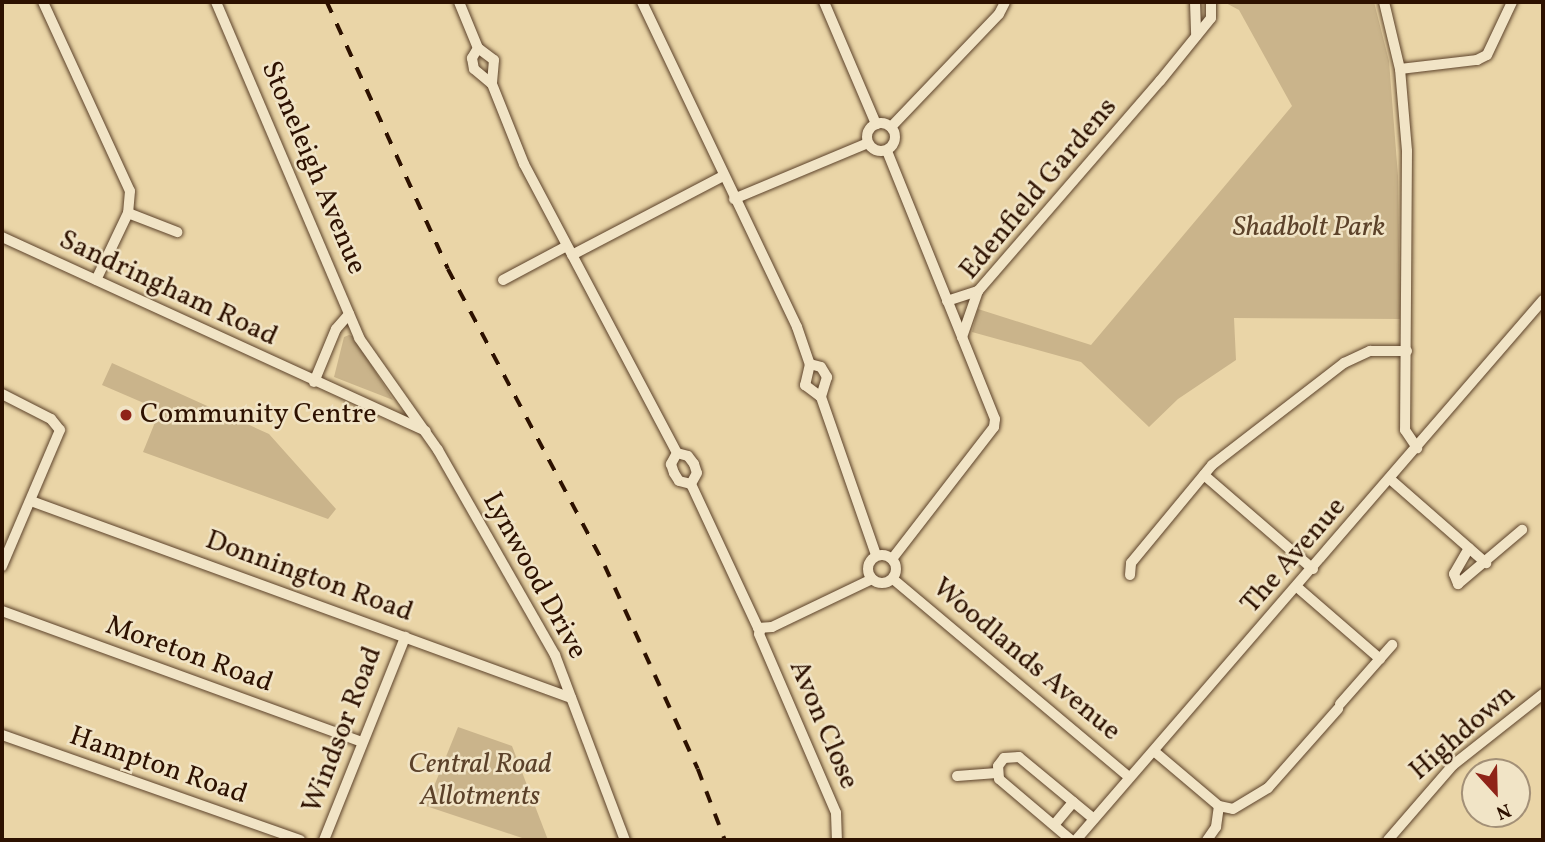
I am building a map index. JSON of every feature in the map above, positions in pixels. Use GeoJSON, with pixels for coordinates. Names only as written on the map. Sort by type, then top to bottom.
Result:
{"type":"FeatureCollection","features":[{"type":"Feature","properties":{"kind":"street"},"geometry":{"type":"LineString","coordinates":[[43,2],[130,191],[128,213],[96,280]]}},
{"type":"Feature","properties":{"kind":"street","name":"Stoneleigh Avenue"},"geometry":{"type":"LineString","coordinates":[[216,2],[349,314],[369,351]]}},
{"type":"Feature","properties":{"kind":"street"},"geometry":{"type":"LineString","coordinates":[[459,2],[478,48],[494,60],[492,84],[524,163],[677,453],[688,456],[694,464],[697,473],[691,484],[679,481],[674,473],[671,464],[677,453]]}},
{"type":"Feature","properties":{"kind":"street"},"geometry":{"type":"LineString","coordinates":[[642,2],[797,327],[810,364],[805,385],[821,397],[876,555]]}},
{"type":"Feature","properties":{"kind":"street"},"geometry":{"type":"LineString","coordinates":[[824,2],[876,124]]}},
{"type":"Feature","properties":{"kind":"street"},"geometry":{"type":"LineString","coordinates":[[891,127],[999,15],[1005,2]]}},
{"type":"Feature","properties":{"kind":"street"},"geometry":{"type":"LineString","coordinates":[[1195,2],[1196,36]]}},
{"type":"Feature","properties":{"kind":"street","name":"Edenfield Gardens"},"geometry":{"type":"LineString","coordinates":[[962,337],[978,291],[1211,18],[1211,2]]}},
{"type":"Feature","properties":{"kind":"street"},"geometry":{"type":"LineString","coordinates":[[1384,2],[1399,69],[1408,205],[1405,430],[1417,447]]}},
{"type":"Feature","properties":{"kind":"street"},"geometry":{"type":"LineString","coordinates":[[1399,69],[1477,60],[1487,55],[1511,2]]}},
{"type":"Feature","properties":{"kind":"street"},"geometry":{"type":"LineString","coordinates":[[478,48],[472,58],[474,69],[492,84]]}},
{"type":"Feature","properties":{"kind":"street"},"geometry":{"type":"LineString","coordinates":[[868,143],[870,128],[876,124],[891,127]]}},
{"type":"Feature","properties":{"kind":"street"},"geometry":{"type":"LineString","coordinates":[[887,151],[895,138],[891,127]]}},
{"type":"Feature","properties":{"kind":"street"},"geometry":{"type":"LineString","coordinates":[[734,199],[868,143],[887,151],[962,337],[994,427],[892,559]]}},
{"type":"Feature","properties":{"kind":"street"},"geometry":{"type":"LineString","coordinates":[[503,280],[723,176]]}},
{"type":"Feature","properties":{"kind":"street"},"geometry":{"type":"LineString","coordinates":[[128,213],[154,216],[177,232]]}},
{"type":"Feature","properties":{"kind":"street","name":"Sandringham Road"},"geometry":{"type":"LineString","coordinates":[[2,237],[426,431]]}},
{"type":"Feature","properties":{"kind":"street"},"geometry":{"type":"LineString","coordinates":[[947,301],[978,291]]}},
{"type":"Feature","properties":{"kind":"street","name":"The Avenue"},"geometry":{"type":"LineString","coordinates":[[1076,840],[1129,776],[1156,752],[1543,300]]}},
{"type":"Feature","properties":{"kind":"street"},"geometry":{"type":"LineString","coordinates":[[314,382],[336,329],[349,314]]}},
{"type":"Feature","properties":{"kind":"street","name":"Lynwood Drive"},"geometry":{"type":"LineString","coordinates":[[369,351],[426,431],[555,655],[625,840]]}},
{"type":"Feature","properties":{"kind":"street"},"geometry":{"type":"LineString","coordinates":[[1130,575],[1131,563],[1204,475],[1344,363],[1370,351],[1407,351]]}},
{"type":"Feature","properties":{"kind":"street"},"geometry":{"type":"LineString","coordinates":[[810,364],[821,367],[827,377],[821,397]]}},
{"type":"Feature","properties":{"kind":"street"},"geometry":{"type":"LineString","coordinates":[[2,394],[51,419],[60,430],[2,566]]}},
{"type":"Feature","properties":{"kind":"street"},"geometry":{"type":"LineString","coordinates":[[1204,475],[1312,569]]}},
{"type":"Feature","properties":{"kind":"street"},"geometry":{"type":"LineString","coordinates":[[1390,479],[1486,563]]}},
{"type":"Feature","properties":{"kind":"street","name":"Avon Close"},"geometry":{"type":"LineString","coordinates":[[691,484],[752,621],[761,629],[759,634],[836,813],[837,840]]}},
{"type":"Feature","properties":{"kind":"street","name":"Donnington Road"},"geometry":{"type":"LineString","coordinates":[[31,500],[571,698]]}},
{"type":"Feature","properties":{"kind":"street"},"geometry":{"type":"LineString","coordinates":[[1469,548],[1454,574],[1455,583],[1466,582],[1522,530]]}},
{"type":"Feature","properties":{"kind":"street"},"geometry":{"type":"LineString","coordinates":[[876,555],[892,559],[896,565],[893,579],[879,583],[872,579],[868,563],[876,555]]}},
{"type":"Feature","properties":{"kind":"street"},"geometry":{"type":"LineString","coordinates":[[761,629],[872,579]]}},
{"type":"Feature","properties":{"kind":"street","name":"Woodlands Avenue"},"geometry":{"type":"LineString","coordinates":[[893,579],[1129,776]]}},
{"type":"Feature","properties":{"kind":"street"},"geometry":{"type":"LineString","coordinates":[[1297,587],[1380,659]]}},
{"type":"Feature","properties":{"kind":"street","name":"Moreton Road"},"geometry":{"type":"LineString","coordinates":[[2,611],[361,742]]}},
{"type":"Feature","properties":{"kind":"street","name":"Windsor Road"},"geometry":{"type":"LineString","coordinates":[[324,840],[405,636]]}},
{"type":"Feature","properties":{"kind":"street"},"geometry":{"type":"LineString","coordinates":[[1156,752],[1219,806],[1241,807],[1259,796],[1392,645]]}},
{"type":"Feature","properties":{"kind":"street","name":"Highdown"},"geometry":{"type":"LineString","coordinates":[[1388,840],[1453,765],[1543,694]]}},
{"type":"Feature","properties":{"kind":"street","name":"Hampton Road"},"geometry":{"type":"LineString","coordinates":[[2,735],[300,840]]}},
{"type":"Feature","properties":{"kind":"street"},"geometry":{"type":"LineString","coordinates":[[997,773],[1004,758],[1019,757],[1094,819]]}},
{"type":"Feature","properties":{"kind":"street"},"geometry":{"type":"LineString","coordinates":[[957,776],[997,773],[1071,840]]}},
{"type":"Feature","properties":{"kind":"street"},"geometry":{"type":"LineString","coordinates":[[1054,825],[1073,802]]}},
{"type":"Feature","properties":{"kind":"street"},"geometry":{"type":"LineString","coordinates":[[1207,840],[1216,827],[1219,806]]}},
{"type":"Feature","properties":{"kind":"green space","name":"Shadbolt Park"},"geometry":{"type":"Polygon","coordinates":[[[1224,2],[1374,2],[1389,61],[1398,176],[1400,319],[1234,318],[1236,360],[1178,399],[1149,427],[1081,362],[972,332],[978,309],[1091,345],[1292,106],[1239,10],[1224,2]]]}},
{"type":"Feature","properties":{"kind":"green space"},"geometry":{"type":"Polygon","coordinates":[[[344,337],[354,337],[393,400],[334,377],[344,337]]]}},
{"type":"Feature","properties":{"kind":"green space"},"geometry":{"type":"Polygon","coordinates":[[[112,363],[269,434],[336,509],[328,519],[143,452],[160,410],[102,385],[112,363]]]}},
{"type":"Feature","properties":{"kind":"green space","name":"Central Road Allotments"},"geometry":{"type":"Polygon","coordinates":[[[458,727],[512,746],[548,840],[528,840],[426,806],[458,727]]]}},
{"type":"Feature","properties":{"kind":"railway"},"geometry":{"type":"LineString","coordinates":[[327,2],[448,269],[605,566],[698,769],[725,840]]}},
{"type":"Feature","properties":{"kind":"place","name":"Community Centre"},"geometry":{"type":"Point","coordinates":[126,415]}}]}
